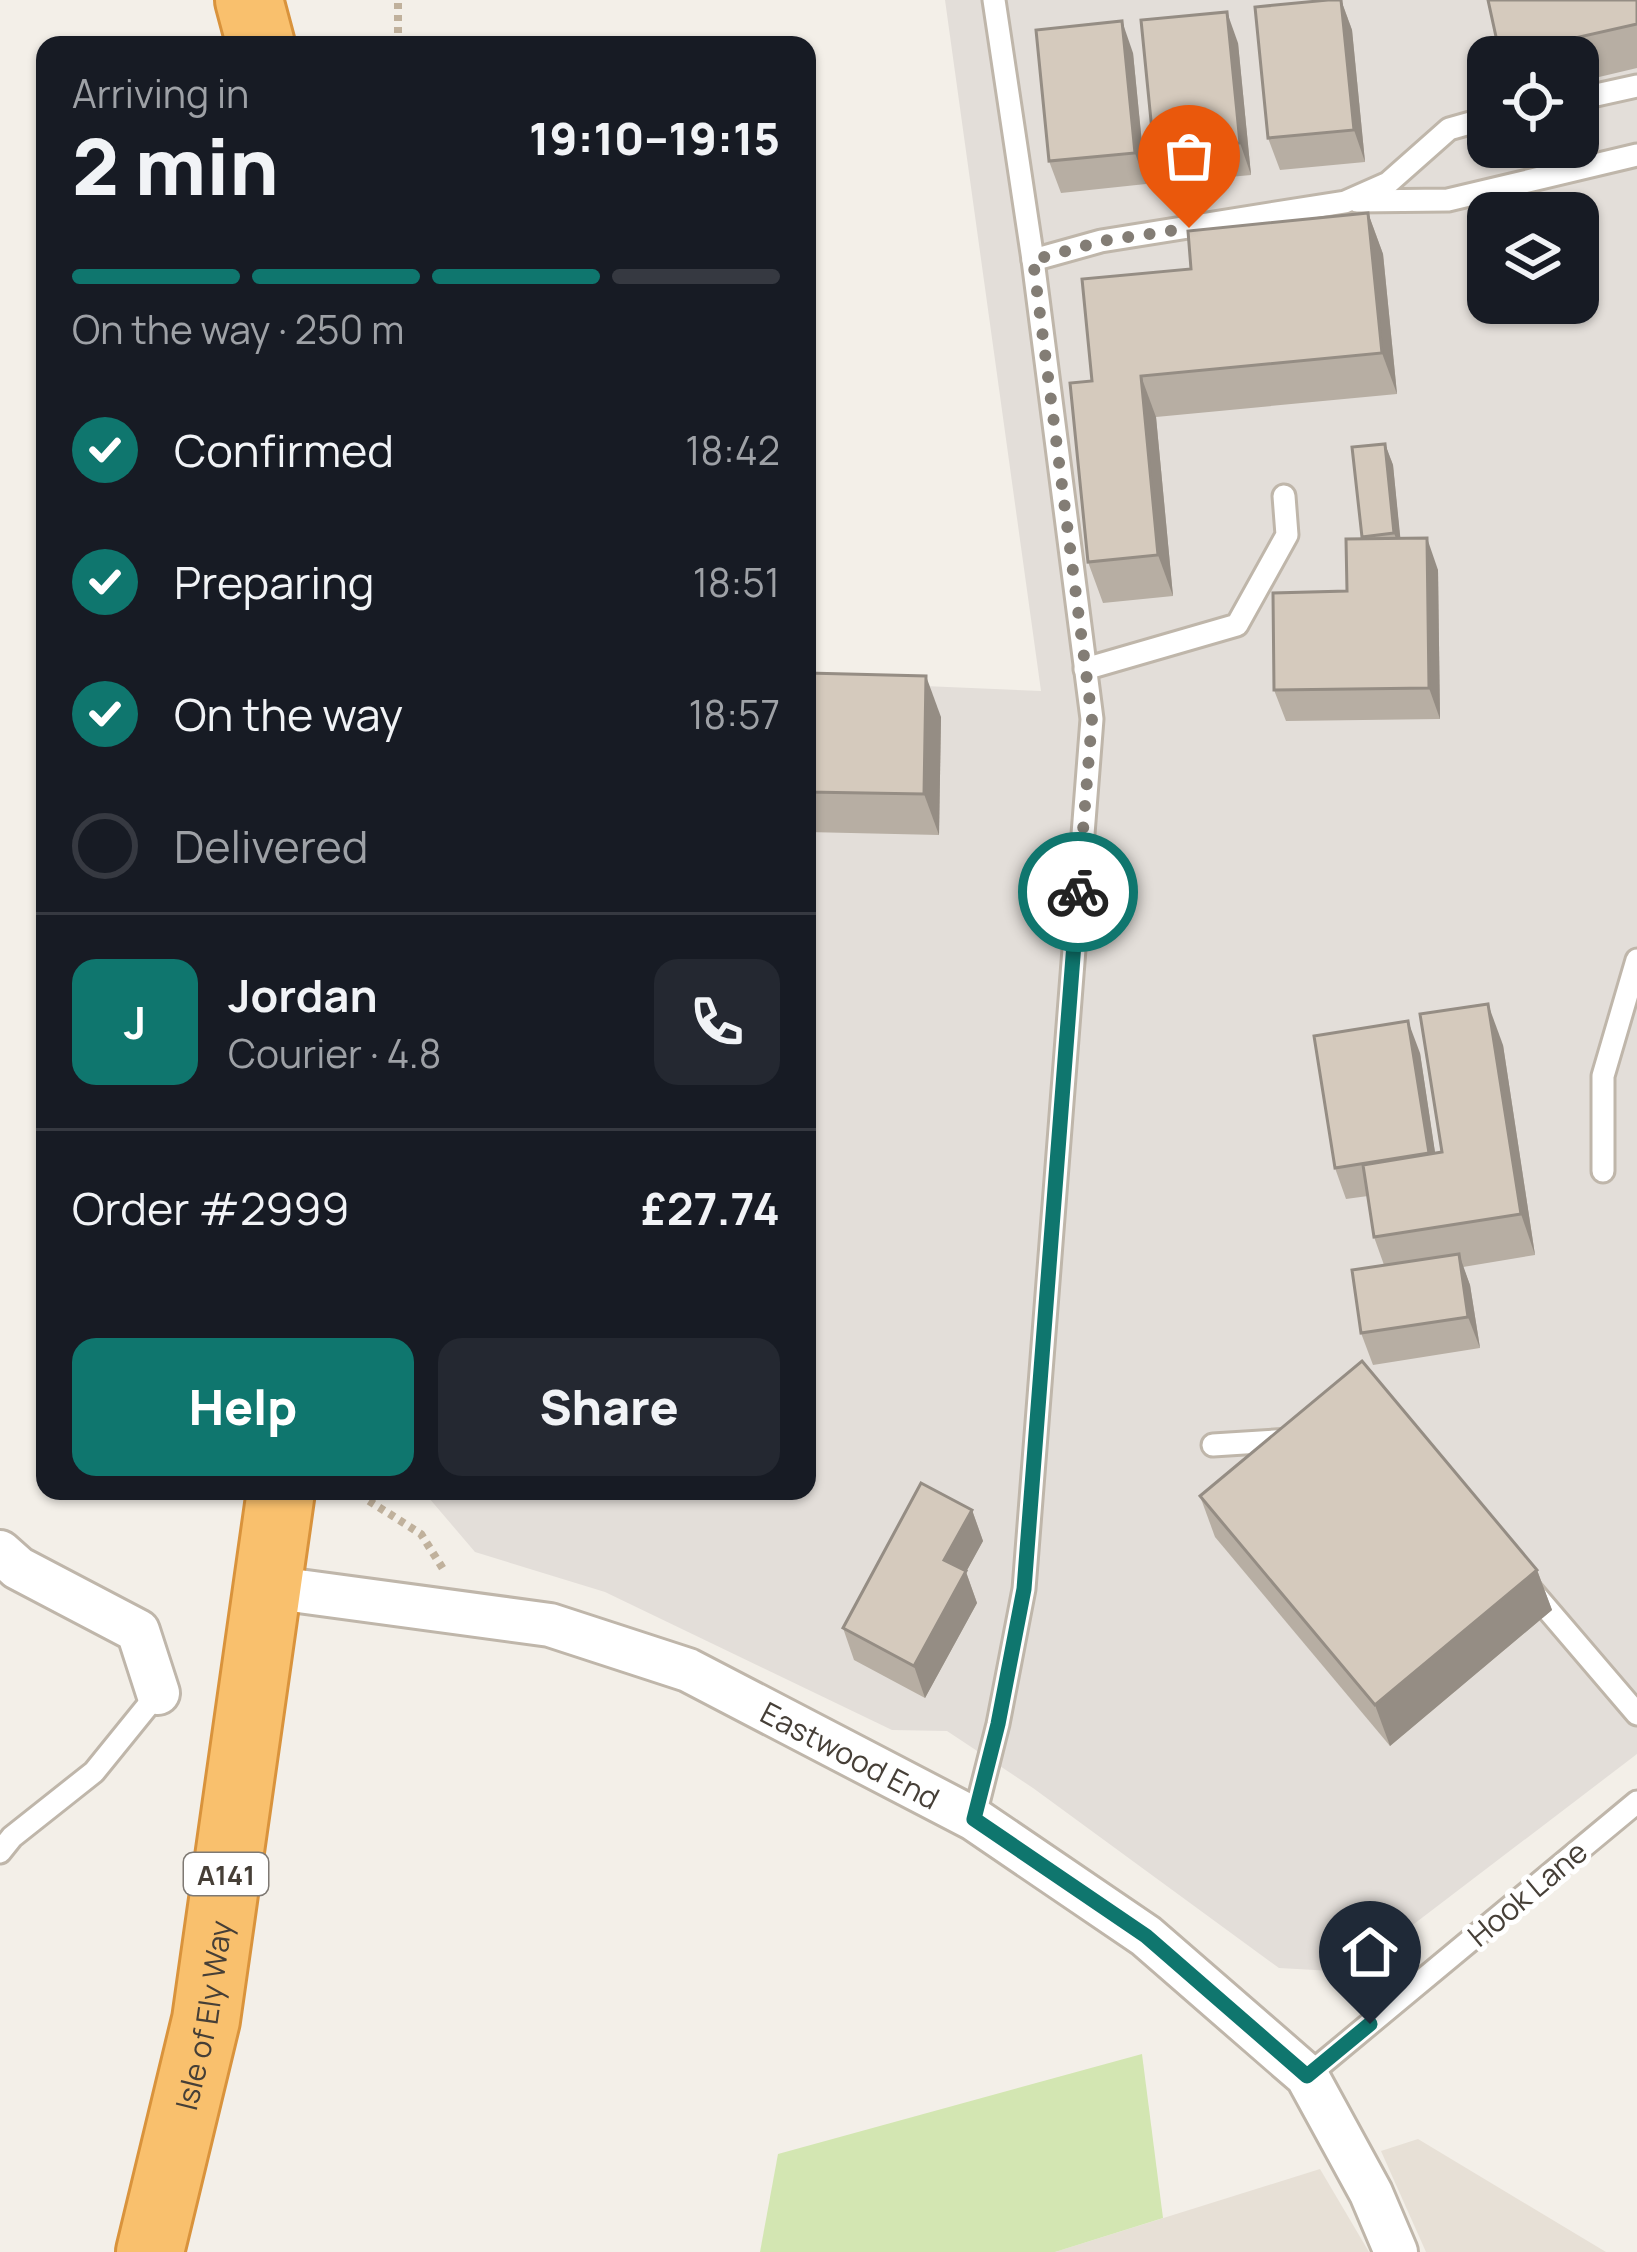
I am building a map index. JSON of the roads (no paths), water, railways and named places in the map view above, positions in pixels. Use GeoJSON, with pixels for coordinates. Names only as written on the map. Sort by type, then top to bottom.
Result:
{"type":"FeatureCollection","features":[{"type":"Feature","properties":{"kind":"highway"},"geometry":{"type":"LineString","coordinates":[[249,0],[259,36]]}},
{"type":"Feature","properties":{"kind":"highway","name":"Isle of Ely Way"},"geometry":{"type":"LineString","coordinates":[[150,2252],[206,2020],[280,1500]]}},
{"type":"Feature","properties":{"kind":"street"},"geometry":{"type":"LineString","coordinates":[[0,1552],[18,1568],[138,1630],[158,1693]]}},
{"type":"Feature","properties":{"kind":"street","name":"Eastwood End"},"geometry":{"type":"LineString","coordinates":[[268,1587],[550,1625],[688,1670],[974,1819],[1146,1936],[1307,2076],[1371,2193],[1396,2252]]}},
{"type":"Feature","properties":{"kind":"lane"},"geometry":{"type":"LineString","coordinates":[[974,1819],[1024,1589],[1092,719],[994,0]]}},
{"type":"Feature","properties":{"kind":"lane"},"geometry":{"type":"LineString","coordinates":[[1599,94],[1637,86]]}},
{"type":"Feature","properties":{"kind":"lane"},"geometry":{"type":"LineString","coordinates":[[1345,202],[1388,183],[1450,129],[1467,124]]}},
{"type":"Feature","properties":{"kind":"lane"},"geometry":{"type":"LineString","coordinates":[[1033,260],[1102,241],[1345,202],[1448,200],[1637,154]]}},
{"type":"Feature","properties":{"kind":"lane"},"geometry":{"type":"LineString","coordinates":[[1085,669],[1237,625],[1286,536],[1284,496]]}},
{"type":"Feature","properties":{"kind":"lane"},"geometry":{"type":"LineString","coordinates":[[1603,1171],[1604,1076],[1637,960]]}},
{"type":"Feature","properties":{"kind":"lane"},"geometry":{"type":"LineString","coordinates":[[1213,1445],[1304,1439]]}},
{"type":"Feature","properties":{"kind":"lane"},"geometry":{"type":"LineString","coordinates":[[1516,1573],[1637,1714]]}},
{"type":"Feature","properties":{"kind":"lane"},"geometry":{"type":"LineString","coordinates":[[0,1852],[12,1837],[94,1772],[158,1693]]}},
{"type":"Feature","properties":{"kind":"lane","name":"Hook Lane"},"geometry":{"type":"LineString","coordinates":[[1307,2076],[1637,1802]]}}]}
